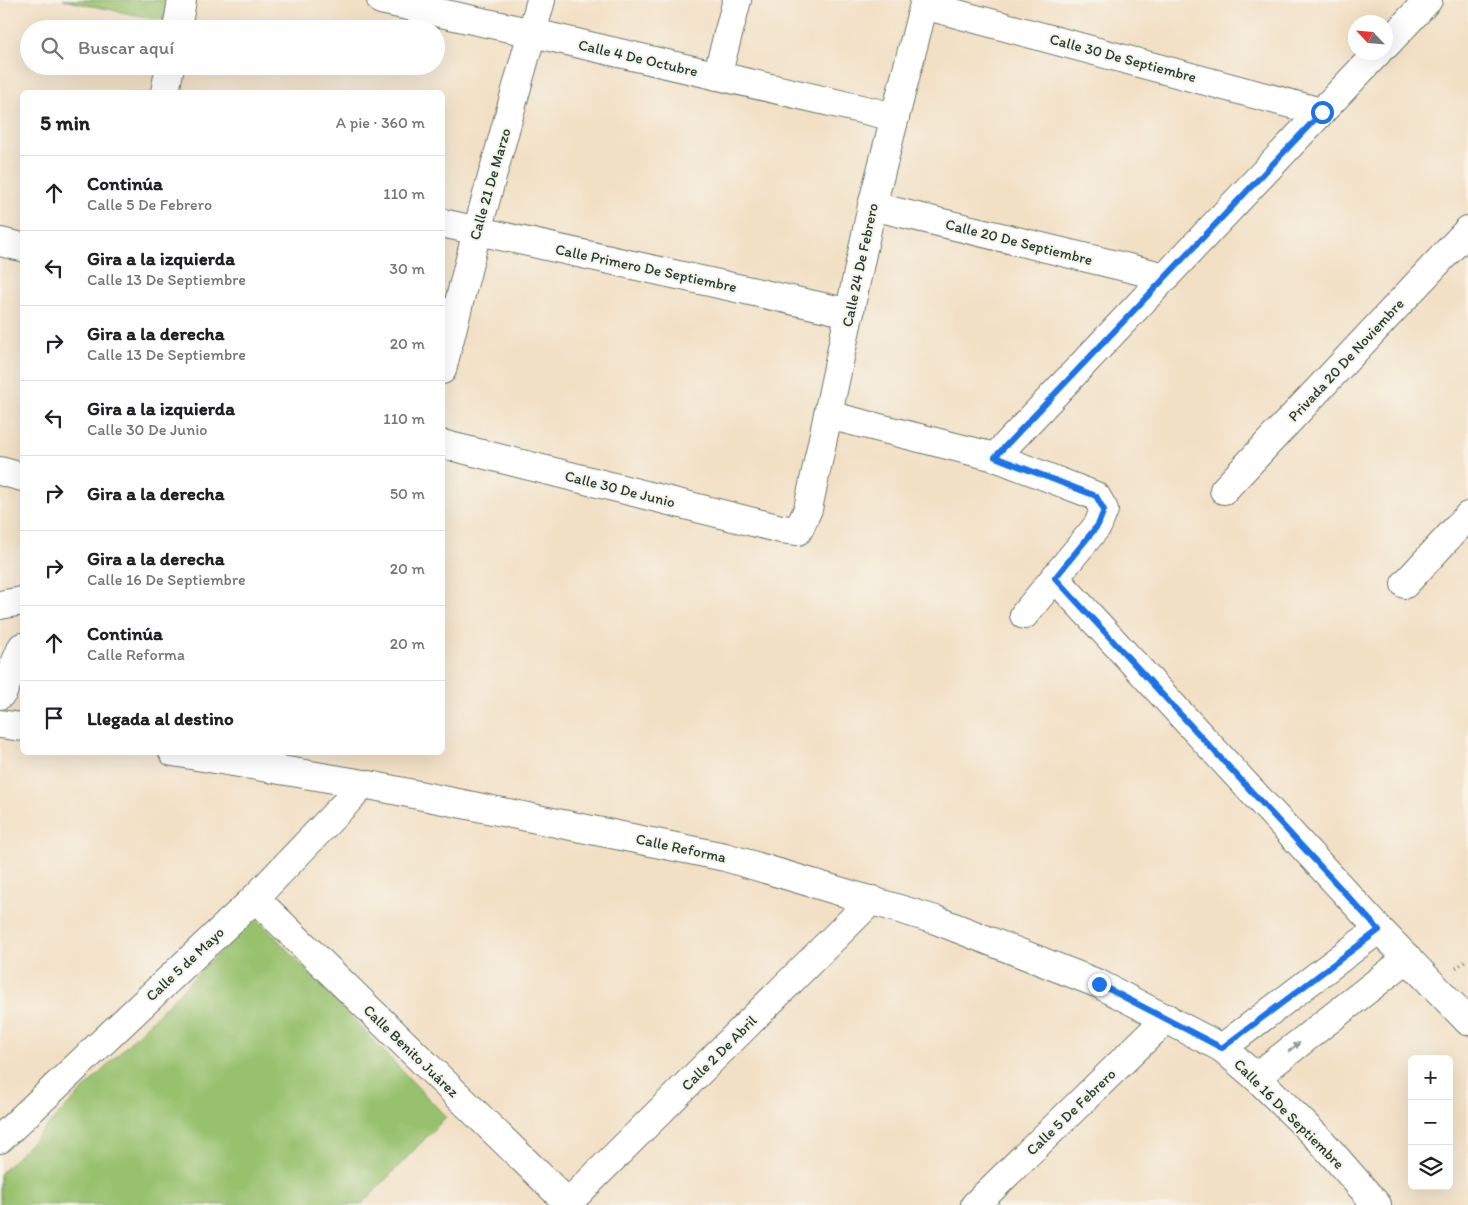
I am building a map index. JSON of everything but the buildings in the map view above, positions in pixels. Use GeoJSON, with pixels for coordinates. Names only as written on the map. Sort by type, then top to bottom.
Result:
{"type":"FeatureCollection","features":[{"type":"Feature","properties":{"kind":"street"},"geometry":{"type":"LineString","coordinates":[[179,20],[182,0]]}},
{"type":"Feature","properties":{"kind":"street","name":"Calle 4 De Octubre"},"geometry":{"type":"LineString","coordinates":[[381,0],[533,33],[895,118]]}},
{"type":"Feature","properties":{"kind":"street","name":"Calle 21 De Marzo"},"geometry":{"type":"LineString","coordinates":[[445,358],[477,231],[542,0]]}},
{"type":"Feature","properties":{"kind":"street"},"geometry":{"type":"LineString","coordinates":[[717,76],[737,0]]}},
{"type":"Feature","properties":{"kind":"street"},"geometry":{"type":"LineString","coordinates":[[1393,37],[1428,0]]}},
{"type":"Feature","properties":{"kind":"street","name":"Calle 30 De Septiembre"},"geometry":{"type":"LineString","coordinates":[[925,2],[1322,112]]}},
{"type":"Feature","properties":{"kind":"street","name":"Calle 24 De Febrero"},"geometry":{"type":"LineString","coordinates":[[798,531],[808,509],[872,206],[925,2]]}},
{"type":"Feature","properties":{"kind":"street"},"geometry":{"type":"LineString","coordinates":[[995,457],[1371,60]]}},
{"type":"Feature","properties":{"kind":"street"},"geometry":{"type":"LineString","coordinates":[[165,90],[168,75]]}},
{"type":"Feature","properties":{"kind":"street","name":"Calle 20 De Septiembre"},"geometry":{"type":"LineString","coordinates":[[872,206],[1166,277]]}},
{"type":"Feature","properties":{"kind":"street","name":"Calle Primero De Septiembre"},"geometry":{"type":"LineString","coordinates":[[445,224],[850,313]]}},
{"type":"Feature","properties":{"kind":"street","name":"Privada 20 De Noviembre"},"geometry":{"type":"LineString","coordinates":[[1224,490],[1468,230]]}},
{"type":"Feature","properties":{"kind":"street"},"geometry":{"type":"LineString","coordinates":[[0,242],[20,247]]}},
{"type":"Feature","properties":{"kind":"street"},"geometry":{"type":"LineString","coordinates":[[828,415],[995,457],[1096,496],[1104,510],[1098,525],[1024,615]]}},
{"type":"Feature","properties":{"kind":"street","name":"Calle 30 De Junio"},"geometry":{"type":"LineString","coordinates":[[445,445],[781,529],[798,531]]}},
{"type":"Feature","properties":{"kind":"street"},"geometry":{"type":"LineString","coordinates":[[0,471],[20,477]]}},
{"type":"Feature","properties":{"kind":"street"},"geometry":{"type":"LineString","coordinates":[[1405,584],[1468,516]]}},
{"type":"Feature","properties":{"kind":"street"},"geometry":{"type":"LineString","coordinates":[[1055,578],[1379,930],[1468,1021]]}},
{"type":"Feature","properties":{"kind":"street"},"geometry":{"type":"LineString","coordinates":[[0,605],[20,601]]}},
{"type":"Feature","properties":{"kind":"street"},"geometry":{"type":"LineString","coordinates":[[0,695],[20,652]]}},
{"type":"Feature","properties":{"kind":"street"},"geometry":{"type":"LineString","coordinates":[[0,724],[20,728]]}},
{"type":"Feature","properties":{"kind":"street","name":"Calle Reforma"},"geometry":{"type":"LineString","coordinates":[[191,755],[364,784],[725,857],[936,920],[1099,984],[1166,1018]]}},
{"type":"Feature","properties":{"kind":"street","name":"Calle 5 de Mayo"},"geometry":{"type":"LineString","coordinates":[[0,1139],[255,898],[364,784]]}},
{"type":"Feature","properties":{"kind":"street","name":"Calle Benito Juárez"},"geometry":{"type":"LineString","coordinates":[[255,898],[567,1204]]}},
{"type":"Feature","properties":{"kind":"street","name":"Calle 2 De Abril"},"geometry":{"type":"LineString","coordinates":[[567,1204],[872,900]]}},
{"type":"Feature","properties":{"kind":"street"},"geometry":{"type":"LineString","coordinates":[[1222,1048],[1379,930]]}},
{"type":"Feature","properties":{"kind":"street"},"geometry":{"type":"LineString","coordinates":[[1256,1077],[1408,958]]}},
{"type":"Feature","properties":{"kind":"street","name":"Calle 16 De Septiembre"},"geometry":{"type":"LineString","coordinates":[[1166,1018],[1222,1048],[1256,1077],[1321,1141],[1377,1205]]}},
{"type":"Feature","properties":{"kind":"street","name":"Calle 5 De Febrero"},"geometry":{"type":"LineString","coordinates":[[975,1205],[1166,1018]]}},
{"type":"Feature","properties":{"kind":"green space"},"geometry":{"type":"Polygon","coordinates":[[[63,0],[169,0],[165,20],[63,0]]]}},
{"type":"Feature","properties":{"kind":"green space"},"geometry":{"type":"Polygon","coordinates":[[[255,916],[446,1117],[361,1205],[0,1205],[0,1174],[255,916]]]}},
{"type":"Feature","properties":{"kind":"route"},"geometry":{"type":"LineString","coordinates":[[1099,984],[1222,1048],[1379,930],[1055,578],[1098,525],[1104,510],[1096,496],[995,457],[1322,112]]}}]}
